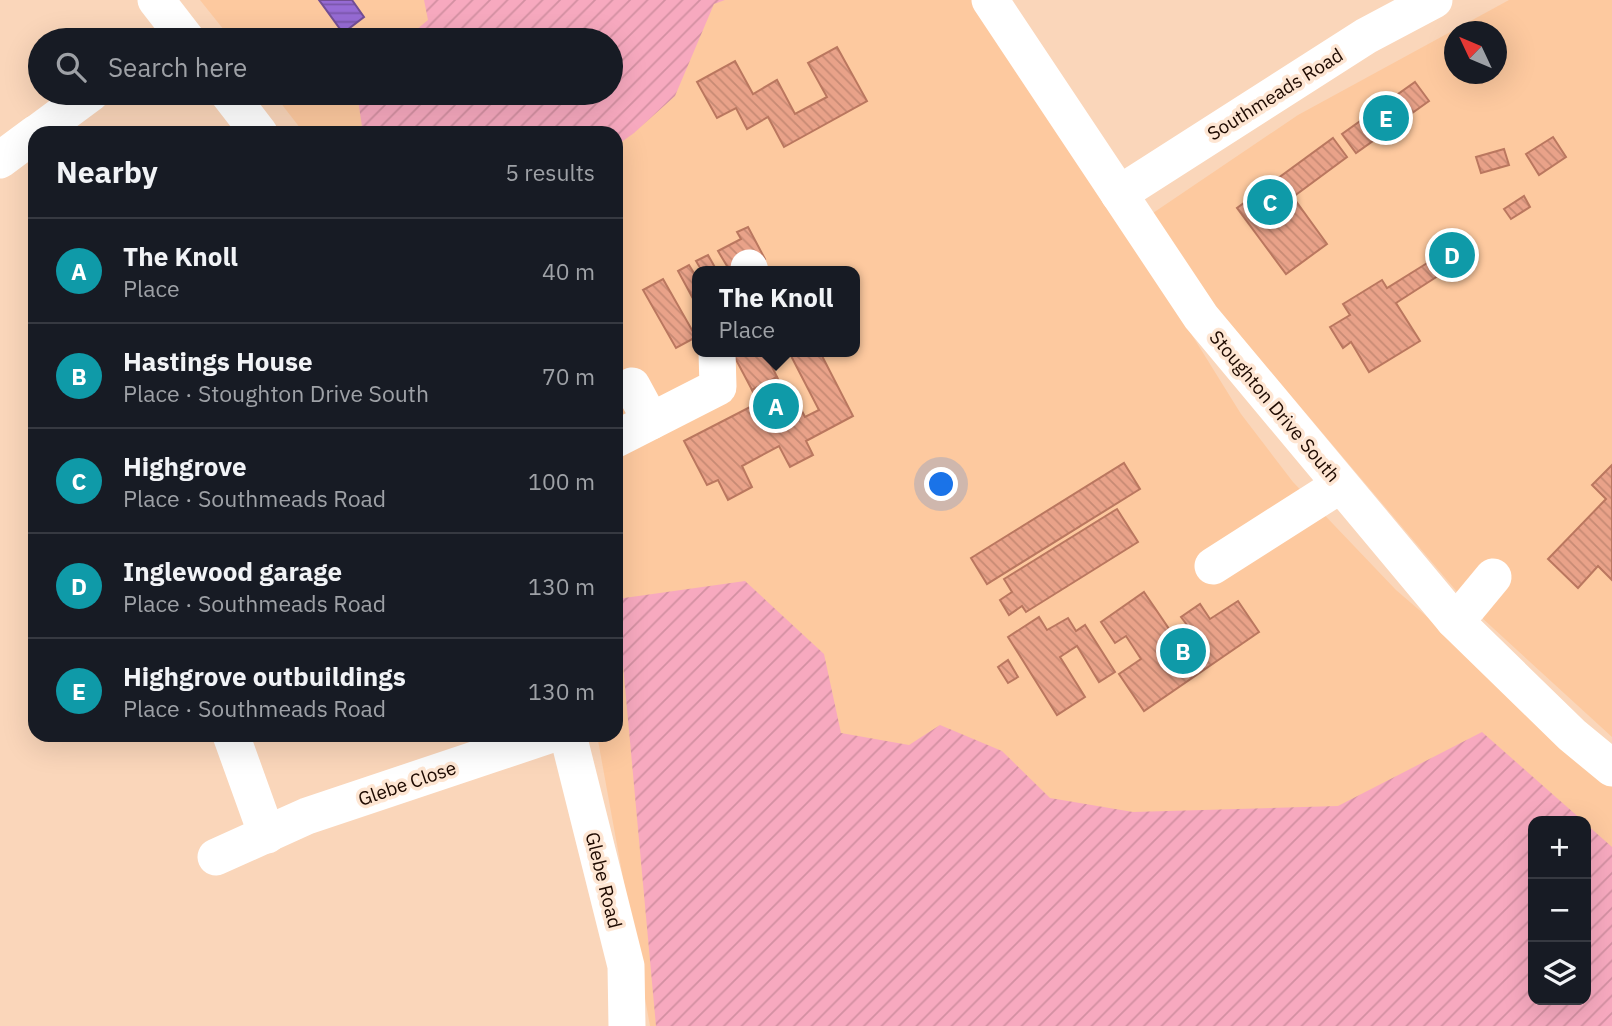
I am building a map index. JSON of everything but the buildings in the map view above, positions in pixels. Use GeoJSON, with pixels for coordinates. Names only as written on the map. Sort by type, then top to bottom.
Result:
{"type":"FeatureCollection","features":[{"type":"Feature","properties":{"kind":"street"},"geometry":{"type":"LineString","coordinates":[[156,0],[172,28]]}},
{"type":"Feature","properties":{"kind":"street","name":"Stoughton Drive South"},"geometry":{"type":"LineString","coordinates":[[990,0],[1201,317],[1454,621],[1572,735],[1612,768]]}},
{"type":"Feature","properties":{"kind":"street","name":"Southmeads Road"},"geometry":{"type":"LineString","coordinates":[[1119,194],[1366,36],[1434,0]]}},
{"type":"Feature","properties":{"kind":"street"},"geometry":{"type":"LineString","coordinates":[[47,126],[75,105]]}},
{"type":"Feature","properties":{"kind":"street"},"geometry":{"type":"LineString","coordinates":[[237,105],[254,126]]}},
{"type":"Feature","properties":{"kind":"street"},"geometry":{"type":"LineString","coordinates":[[0,160],[28,140]]}},
{"type":"Feature","properties":{"kind":"street"},"geometry":{"type":"LineString","coordinates":[[623,435],[718,387],[717,357]]}},
{"type":"Feature","properties":{"kind":"street"},"geometry":{"type":"LineString","coordinates":[[632,386],[651,421]]}},
{"type":"Feature","properties":{"kind":"street"},"geometry":{"type":"LineString","coordinates":[[1213,566],[1340,485]]}},
{"type":"Feature","properties":{"kind":"street"},"geometry":{"type":"LineString","coordinates":[[1454,621],[1493,577]]}},
{"type":"Feature","properties":{"kind":"street"},"geometry":{"type":"LineString","coordinates":[[234,742],[267,835]]}},
{"type":"Feature","properties":{"kind":"street","name":"Glebe Close"},"geometry":{"type":"LineString","coordinates":[[216,857],[307,817],[528,742]]}},
{"type":"Feature","properties":{"kind":"street","name":"Glebe Road"},"geometry":{"type":"LineString","coordinates":[[570,742],[626,966],[627,1026]]}},
{"type":"Feature","properties":{"kind":"shaded area"},"geometry":{"type":"Polygon","coordinates":[[[200,0],[984,0],[1241,414],[1293,482],[1396,590],[1612,776],[1612,1026],[650,1026],[598,742],[623,742],[623,126],[299,126],[282,105],[623,105],[623,28],[222,28],[200,0]]]}},
{"type":"Feature","properties":{"kind":"shaded area"},"geometry":{"type":"Polygon","coordinates":[[[319,0],[352,0],[364,17],[350,28],[339,28],[319,0]]]}},
{"type":"Feature","properties":{"kind":"shaded area"},"geometry":{"type":"Polygon","coordinates":[[[424,0],[725,0],[714,4],[675,96],[623,141],[623,126],[362,126],[359,105],[623,105],[623,28],[418,28],[428,20],[424,0]]]}},
{"type":"Feature","properties":{"kind":"shaded area"},"geometry":{"type":"Polygon","coordinates":[[[1509,0],[1612,0],[1612,737],[1469,606],[1215,306],[1153,213],[1298,115],[1444,35],[1444,84],[1507,84],[1507,21],[1470,21],[1509,0]]]}},
{"type":"Feature","properties":{"kind":"shaded area"},"geometry":{"type":"Polygon","coordinates":[[[745,581],[824,654],[841,733],[909,745],[940,725],[1002,751],[1050,798],[1133,812],[1338,806],[1482,732],[1577,816],[1528,816],[1528,1005],[1591,1005],[1591,828],[1612,847],[1612,1026],[656,1026],[623,665],[623,598],[745,581]]]}},
{"type":"Feature","properties":{"kind":"place","name":"Highgrove outbuildings"},"geometry":{"type":"Point","coordinates":[1386,118]}},
{"type":"Feature","properties":{"kind":"place","name":"Highgrove"},"geometry":{"type":"Point","coordinates":[1270,202]}},
{"type":"Feature","properties":{"kind":"place","name":"Inglewood garage"},"geometry":{"type":"Point","coordinates":[1452,255]}},
{"type":"Feature","properties":{"kind":"place","name":"The Knoll"},"geometry":{"type":"Point","coordinates":[776,406]}},
{"type":"Feature","properties":{"kind":"place","name":"Hastings House"},"geometry":{"type":"Point","coordinates":[1183,651]}}]}
